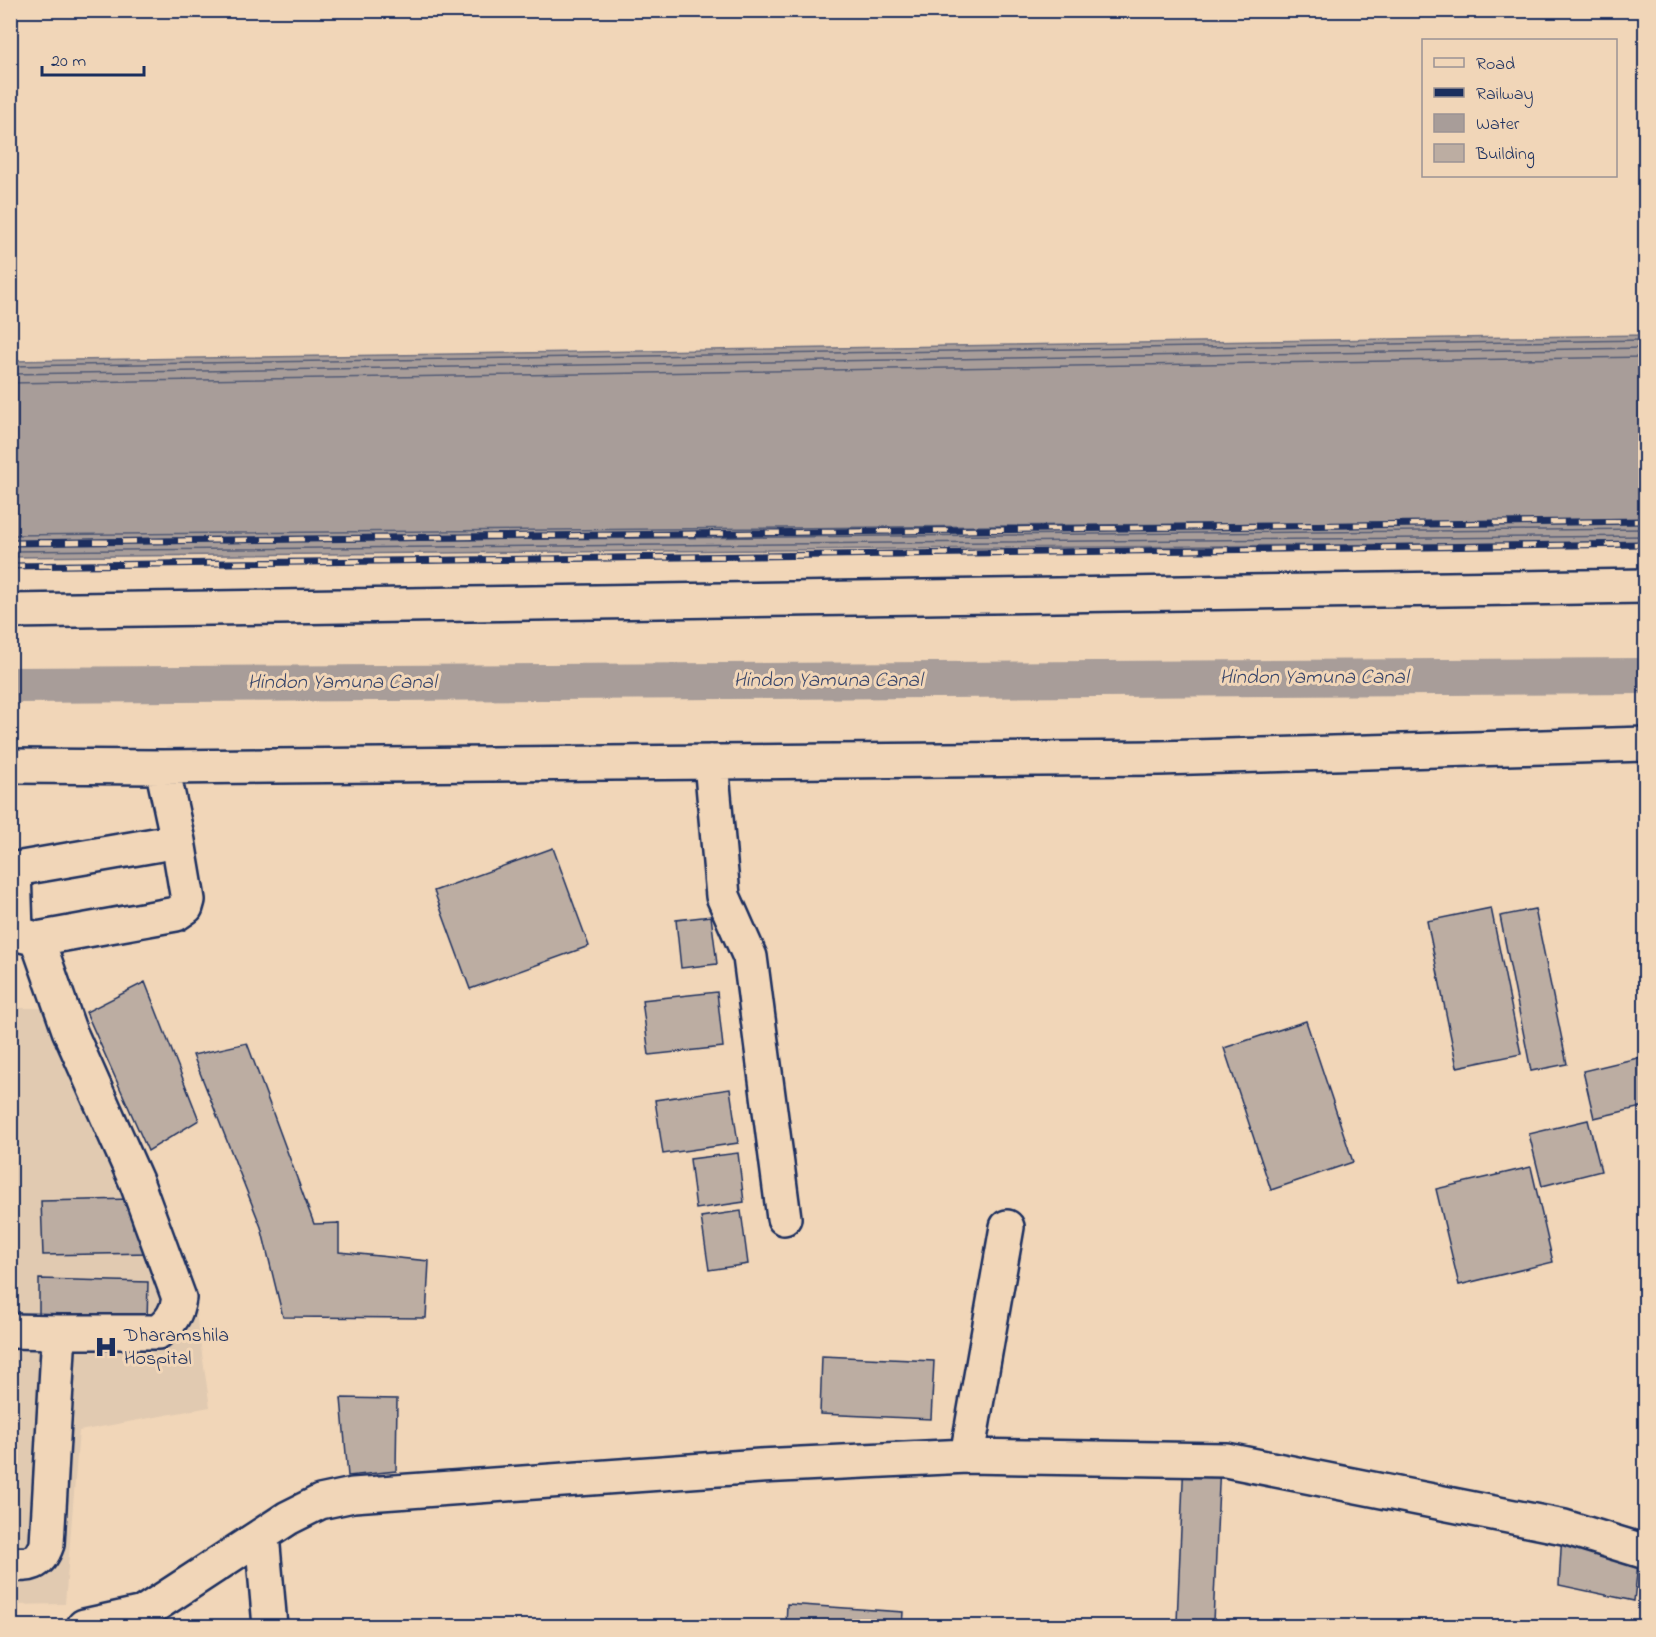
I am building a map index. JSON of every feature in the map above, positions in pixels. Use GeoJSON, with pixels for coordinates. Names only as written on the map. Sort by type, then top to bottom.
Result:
{"type":"FeatureCollection","features":[{"type":"Feature","properties":{"kind":"street"},"geometry":{"type":"LineString","coordinates":[[10,611],[1646,586]]}},
{"type":"Feature","properties":{"kind":"street"},"geometry":{"type":"LineString","coordinates":[[10,766],[162,768],[1159,758],[1646,744]]}},
{"type":"Feature","properties":{"kind":"street"},"geometry":{"type":"LineString","coordinates":[[711,762],[723,896],[750,957],[783,1218]]}},
{"type":"Feature","properties":{"kind":"street"},"geometry":{"type":"LineString","coordinates":[[21,934],[176,914],[186,907],[188,900],[178,841],[162,768]]}},
{"type":"Feature","properties":{"kind":"street"},"geometry":{"type":"LineString","coordinates":[[10,1331],[158,1332],[167,1325],[177,1311],[179,1298],[135,1181],[69,1030],[21,934],[12,869],[178,841]]}},
{"type":"Feature","properties":{"kind":"street"},"geometry":{"type":"LineString","coordinates":[[967,1456],[1007,1227]]}},
{"type":"Feature","properties":{"kind":"street"},"geometry":{"type":"LineString","coordinates":[[10,1564],[30,1565],[44,1554],[47,1544],[59,1332]]}},
{"type":"Feature","properties":{"kind":"street"},"geometry":{"type":"LineString","coordinates":[[84,1626],[143,1613],[288,1518],[320,1502],[353,1495],[760,1466],[967,1456],[1226,1460],[1564,1527],[1646,1552]]}},
{"type":"Feature","properties":{"kind":"street"},"geometry":{"type":"LineString","coordinates":[[262,1535],[270,1626]]}},
{"type":"Feature","properties":{"kind":"shaded area","name":"Dharamshila Hospital"},"geometry":{"type":"Polygon","coordinates":[[[10,1008],[64,1008],[192,1287],[210,1407],[79,1431],[65,1604],[11,1605],[10,1008]]]}},
{"type":"Feature","properties":{"kind":"water"},"geometry":{"type":"Polygon","coordinates":[[[1645,335],[1645,542],[11,557],[11,361],[1645,335]]]}},
{"type":"Feature","properties":{"kind":"building"},"geometry":{"type":"Polygon","coordinates":[[[553,848],[589,946],[470,989],[434,891],[553,848]]]}},
{"type":"Feature","properties":{"kind":"building"},"geometry":{"type":"Polygon","coordinates":[[[1491,908],[1521,1054],[1457,1067],[1427,921],[1491,908]]]}},
{"type":"Feature","properties":{"kind":"building"},"geometry":{"type":"Polygon","coordinates":[[[1535,909],[1567,1064],[1531,1071],[1500,916],[1535,909]]]}},
{"type":"Feature","properties":{"kind":"building"},"geometry":{"type":"Polygon","coordinates":[[[711,916],[717,964],[681,968],[676,920],[711,916]]]}},
{"type":"Feature","properties":{"kind":"building"},"geometry":{"type":"Polygon","coordinates":[[[145,982],[199,1120],[148,1151],[86,1012],[145,982]]]}},
{"type":"Feature","properties":{"kind":"building"},"geometry":{"type":"Polygon","coordinates":[[[717,992],[723,1047],[649,1055],[642,1000],[717,992]]]}},
{"type":"Feature","properties":{"kind":"building"},"geometry":{"type":"Polygon","coordinates":[[[1306,1021],[1353,1162],[1271,1190],[1224,1048],[1306,1021]]]}},
{"type":"Feature","properties":{"kind":"building"},"geometry":{"type":"Polygon","coordinates":[[[247,1043],[314,1224],[339,1223],[339,1252],[429,1261],[426,1318],[283,1317],[261,1227],[193,1055],[247,1043]]]}},
{"type":"Feature","properties":{"kind":"building"},"geometry":{"type":"Polygon","coordinates":[[[1646,1056],[1646,1106],[1594,1118],[1583,1071],[1646,1056]]]}},
{"type":"Feature","properties":{"kind":"building"},"geometry":{"type":"Polygon","coordinates":[[[730,1089],[738,1143],[663,1154],[655,1100],[730,1089]]]}},
{"type":"Feature","properties":{"kind":"building"},"geometry":{"type":"Polygon","coordinates":[[[1588,1120],[1601,1171],[1542,1186],[1529,1134],[1588,1120]]]}},
{"type":"Feature","properties":{"kind":"building"},"geometry":{"type":"Polygon","coordinates":[[[738,1153],[744,1202],[696,1209],[690,1159],[738,1153]]]}},
{"type":"Feature","properties":{"kind":"building"},"geometry":{"type":"Polygon","coordinates":[[[1531,1167],[1553,1262],[1459,1285],[1436,1189],[1531,1167]]]}},
{"type":"Feature","properties":{"kind":"building"},"geometry":{"type":"Polygon","coordinates":[[[132,1199],[133,1228],[150,1228],[150,1253],[43,1255],[41,1201],[132,1199]]]}},
{"type":"Feature","properties":{"kind":"building"},"geometry":{"type":"Polygon","coordinates":[[[741,1211],[748,1264],[709,1270],[701,1217],[741,1211]]]}},
{"type":"Feature","properties":{"kind":"building"},"geometry":{"type":"Polygon","coordinates":[[[39,1279],[148,1282],[147,1321],[39,1319],[39,1279]]]}},
{"type":"Feature","properties":{"kind":"building"},"geometry":{"type":"Polygon","coordinates":[[[822,1356],[934,1361],[931,1419],[820,1414],[822,1356]]]}},
{"type":"Feature","properties":{"kind":"building"},"geometry":{"type":"Polygon","coordinates":[[[341,1398],[397,1399],[396,1471],[348,1476],[341,1398]]]}},
{"type":"Feature","properties":{"kind":"building"},"geometry":{"type":"Polygon","coordinates":[[[10,1412],[14,1412],[16,1501],[10,1501],[10,1412]]]}},
{"type":"Feature","properties":{"kind":"building"},"geometry":{"type":"Polygon","coordinates":[[[1184,1459],[1220,1462],[1213,1622],[1177,1622],[1184,1459]]]}},
{"type":"Feature","properties":{"kind":"building"},"geometry":{"type":"Polygon","coordinates":[[[1562,1532],[1639,1555],[1634,1601],[1559,1585],[1562,1532]]]}},
{"type":"Feature","properties":{"kind":"building"},"geometry":{"type":"Polygon","coordinates":[[[787,1604],[903,1612],[902,1626],[786,1626],[787,1604]]]}},
{"type":"Feature","properties":{"kind":"waterway","name":"Hindon Yamuna Canal"},"geometry":{"type":"LineString","coordinates":[[10,685],[1646,676]]}},
{"type":"Feature","properties":{"kind":"railway"},"geometry":{"type":"LineString","coordinates":[[10,543],[1646,521]]}},
{"type":"Feature","properties":{"kind":"railway"},"geometry":{"type":"LineString","coordinates":[[10,566],[1646,544]]}},
{"type":"Feature","properties":{"kind":"place","name":"Dharamshila Hospital"},"geometry":{"type":"Point","coordinates":[106,1347]}}]}
